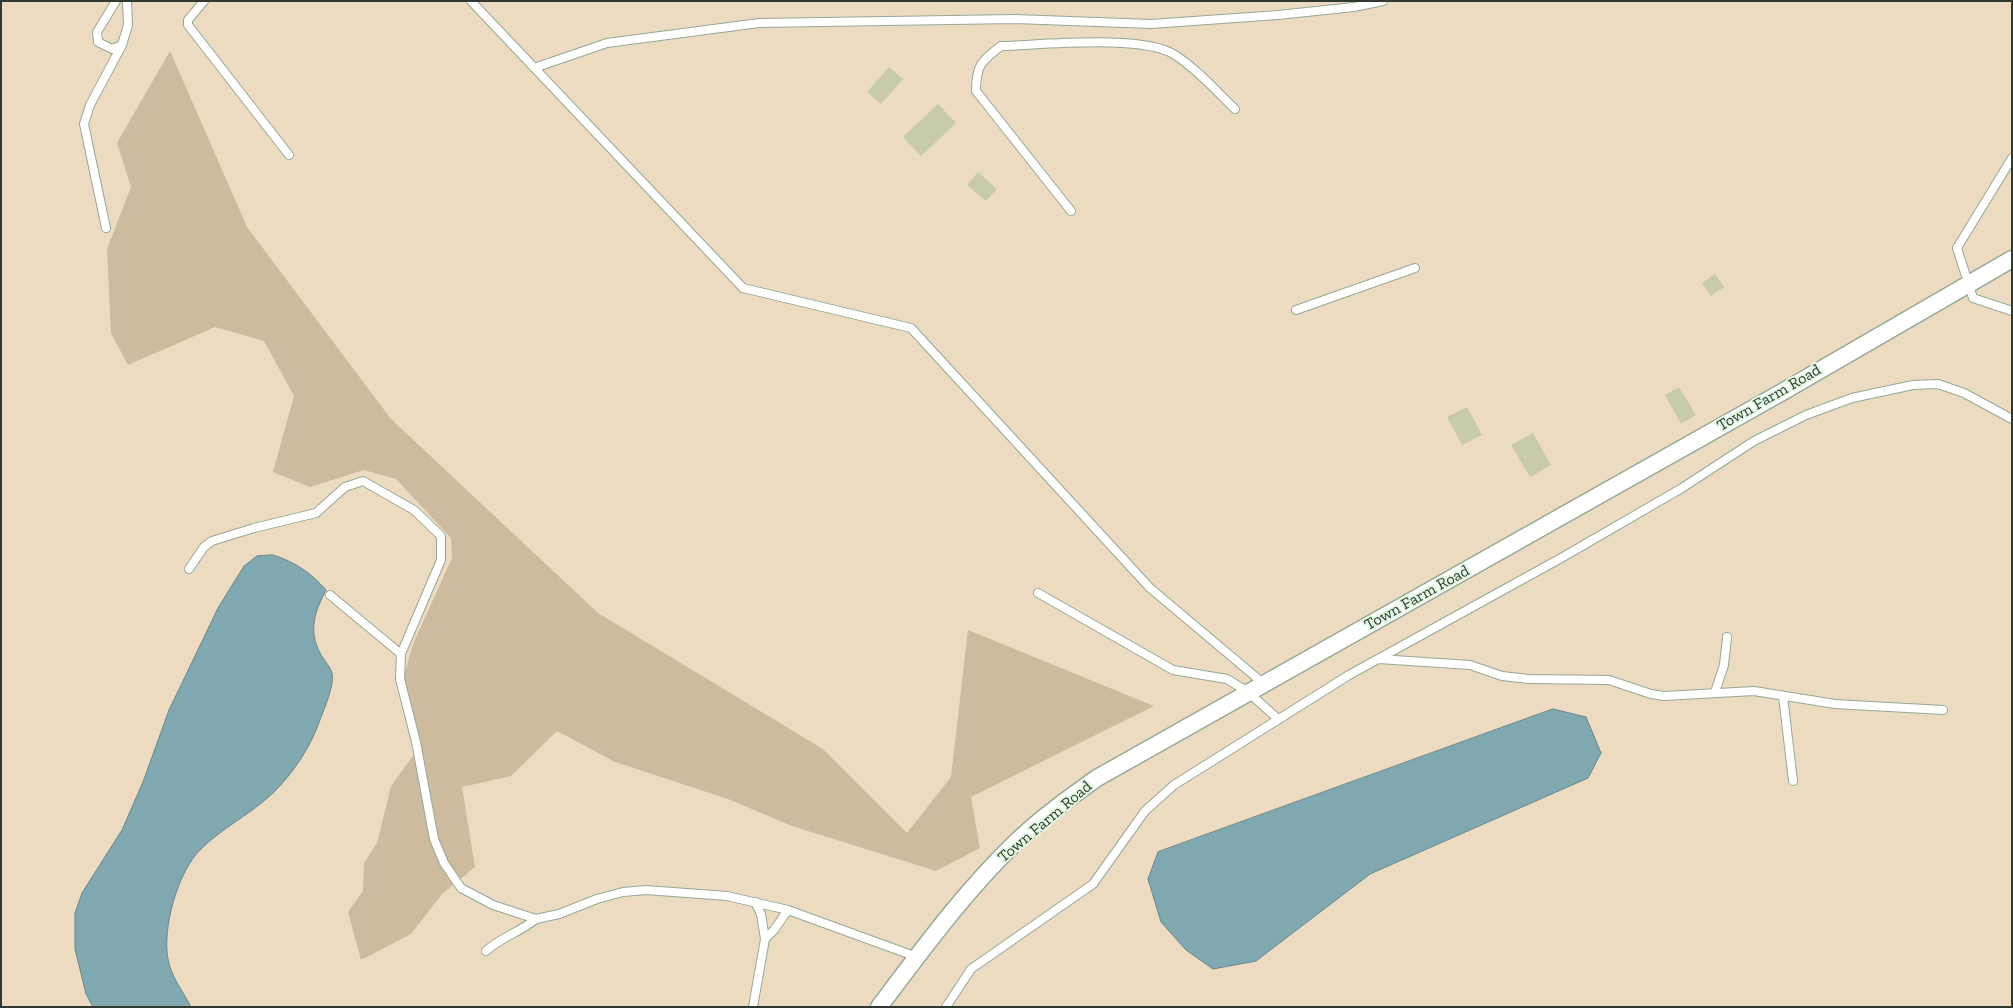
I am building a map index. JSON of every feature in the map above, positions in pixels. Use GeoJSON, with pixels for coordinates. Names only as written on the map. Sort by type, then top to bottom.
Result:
{"type":"FeatureCollection","features":[{"type":"Feature","properties":{"kind":"street","name":"Town Farm Road"},"geometry":{"type":"LineString","coordinates":[[879,1007],[982,877],[1016,841],[1060,804],[1097,778],[2012,259]]}},
{"type":"Feature","properties":{"kind":"lane"},"geometry":{"type":"LineString","coordinates":[[116,1],[97,32],[98,42],[112,49],[122,45]]}},
{"type":"Feature","properties":{"kind":"lane"},"geometry":{"type":"LineString","coordinates":[[106,228],[84,124],[90,105],[122,45],[128,25],[127,1]]}},
{"type":"Feature","properties":{"kind":"lane"},"geometry":{"type":"LineString","coordinates":[[204,1],[188,20],[188,25],[289,154]]}},
{"type":"Feature","properties":{"kind":"lane"},"geometry":{"type":"LineString","coordinates":[[471,1],[743,288],[911,328],[1150,588],[1263,683]]}},
{"type":"Feature","properties":{"kind":"lane"},"geometry":{"type":"LineString","coordinates":[[534,68],[607,43],[759,22],[1015,19],[1151,24],[1288,14],[1354,7],[1383,1]]}},
{"type":"Feature","properties":{"kind":"lane"},"geometry":{"type":"LineString","coordinates":[[1071,211],[976,91],[976,72],[985,58],[1001,46],[1126,42],[1155,46],[1175,54],[1235,109]]}},
{"type":"Feature","properties":{"kind":"lane"},"geometry":{"type":"LineString","coordinates":[[2012,158],[1958,248],[1973,298],[2012,311]]}},
{"type":"Feature","properties":{"kind":"lane"},"geometry":{"type":"LineString","coordinates":[[1296,310],[1415,268]]}},
{"type":"Feature","properties":{"kind":"lane"},"geometry":{"type":"LineString","coordinates":[[946,1007],[971,969],[1093,884],[1145,811],[1174,785],[1278,719],[1378,659],[1682,488],[1754,441],[1806,415],[1852,398],[1913,386],[1938,384],[1964,393],[2012,419]]}},
{"type":"Feature","properties":{"kind":"lane"},"geometry":{"type":"LineString","coordinates":[[189,569],[204,547],[212,540],[316,513],[345,487],[363,481],[414,510],[441,536],[441,560],[401,654],[400,679],[416,742],[434,839],[444,863],[462,888],[493,906],[536,919]]}},
{"type":"Feature","properties":{"kind":"lane"},"geometry":{"type":"LineString","coordinates":[[1038,593],[1173,670],[1227,679],[1248,692],[1278,719]]}},
{"type":"Feature","properties":{"kind":"lane"},"geometry":{"type":"LineString","coordinates":[[330,595],[401,654]]}},
{"type":"Feature","properties":{"kind":"lane"},"geometry":{"type":"LineString","coordinates":[[1715,692],[1724,665],[1727,637]]}},
{"type":"Feature","properties":{"kind":"lane"},"geometry":{"type":"LineString","coordinates":[[1378,659],[1470,665],[1502,676],[1528,679],[1609,680],[1664,696],[1754,691],[1835,704],[1944,710]]}},
{"type":"Feature","properties":{"kind":"lane"},"geometry":{"type":"LineString","coordinates":[[1783,696],[1793,782]]}},
{"type":"Feature","properties":{"kind":"lane"},"geometry":{"type":"LineString","coordinates":[[486,952],[496,942],[524,928],[536,919],[559,914],[597,899],[622,892],[646,890],[727,896],[788,910],[917,957]]}},
{"type":"Feature","properties":{"kind":"lane"},"geometry":{"type":"LineString","coordinates":[[753,1007],[765,939],[761,914],[755,902]]}},
{"type":"Feature","properties":{"kind":"lane"},"geometry":{"type":"LineString","coordinates":[[765,939],[788,910]]}},
{"type":"Feature","properties":{"kind":"shaded area"},"geometry":{"type":"Polygon","coordinates":[[[1,1],[2012,1],[2012,1007],[1,1007],[1,1]]]}},
{"type":"Feature","properties":{"kind":"shaded area"},"geometry":{"type":"Polygon","coordinates":[[[170,51],[247,227],[391,419],[598,613],[823,749],[907,833],[951,777],[968,630],[1154,706],[971,797],[980,848],[936,871],[792,826],[728,799],[615,762],[557,731],[511,776],[462,787],[475,867],[442,894],[411,934],[361,960],[348,912],[363,891],[364,863],[377,843],[391,786],[415,753],[399,694],[413,644],[452,558],[451,538],[396,479],[364,470],[310,487],[273,472],[294,396],[264,341],[215,327],[128,365],[111,333],[107,249],[131,187],[117,143],[170,51]]]}},
{"type":"Feature","properties":{"kind":"water"},"geometry":{"type":"Polygon","coordinates":[[[273,555],[302,568],[326,590],[316,613],[314,636],[316,645],[331,670],[333,678],[329,696],[316,730],[301,759],[281,785],[264,801],[218,834],[201,849],[185,871],[170,916],[167,946],[168,959],[174,978],[191,1007],[93,1007],[86,994],[75,949],[75,913],[82,893],[122,830],[143,782],[169,710],[218,608],[244,566],[257,556],[273,555]]]}},
{"type":"Feature","properties":{"kind":"water"},"geometry":{"type":"Polygon","coordinates":[[[1553,709],[1586,717],[1601,753],[1588,778],[1370,874],[1256,961],[1213,969],[1186,950],[1161,922],[1148,879],[1158,852],[1553,709]]]}},
{"type":"Feature","properties":{"kind":"building"},"geometry":{"type":"Polygon","coordinates":[[[889,67],[903,79],[881,104],[867,92],[889,67]]]}},
{"type":"Feature","properties":{"kind":"building"},"geometry":{"type":"Polygon","coordinates":[[[938,104],[956,123],[921,156],[903,137],[938,104]]]}},
{"type":"Feature","properties":{"kind":"building"},"geometry":{"type":"Polygon","coordinates":[[[978,172],[997,189],[986,201],[967,185],[978,172]]]}},
{"type":"Feature","properties":{"kind":"building"},"geometry":{"type":"Polygon","coordinates":[[[1715,274],[1724,287],[1711,296],[1702,283],[1715,274]]]}},
{"type":"Feature","properties":{"kind":"building"},"geometry":{"type":"Polygon","coordinates":[[[1679,387],[1696,415],[1681,424],[1665,395],[1679,387]]]}},
{"type":"Feature","properties":{"kind":"building"},"geometry":{"type":"Polygon","coordinates":[[[1467,407],[1482,435],[1462,445],[1447,417],[1467,407]]]}},
{"type":"Feature","properties":{"kind":"building"},"geometry":{"type":"Polygon","coordinates":[[[1533,433],[1551,465],[1530,477],[1511,445],[1533,433]]]}}]}
